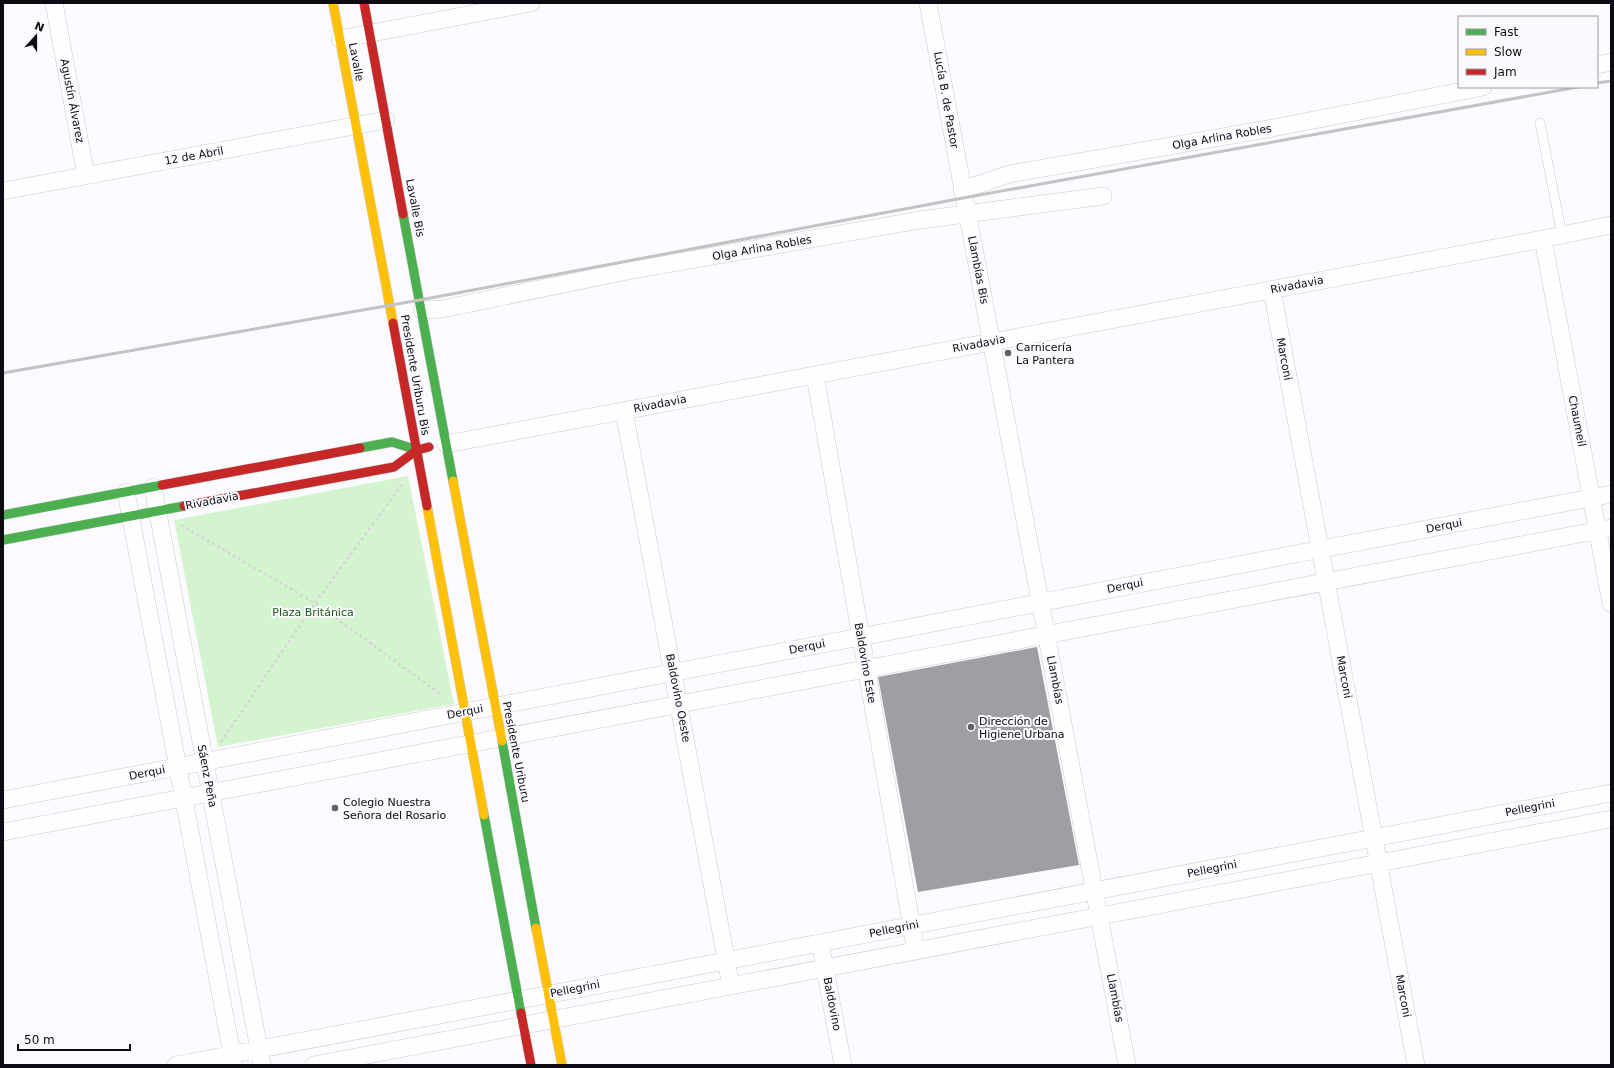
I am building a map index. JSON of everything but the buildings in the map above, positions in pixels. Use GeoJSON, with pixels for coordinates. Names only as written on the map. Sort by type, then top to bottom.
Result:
{"type":"FeatureCollection","features":[{"type":"Feature","properties":{"kind":"street","name":"Agustín Álvarez"},"geometry":{"type":"LineString","coordinates":[[54,3],[86,176]]}},
{"type":"Feature","properties":{"kind":"street","name":"Lavalle"},"geometry":{"type":"LineString","coordinates":[[333,3],[356,126]]}},
{"type":"Feature","properties":{"kind":"street","name":"Lavalle"},"geometry":{"type":"LineString","coordinates":[[364,3],[386,120]]}},
{"type":"Feature","properties":{"kind":"street"},"geometry":{"type":"LineString","coordinates":[[340,39],[531,3]]}},
{"type":"Feature","properties":{"kind":"street","name":"Lucía B. de Pastor"},"geometry":{"type":"LineString","coordinates":[[928,3],[964,200]]}},
{"type":"Feature","properties":{"kind":"street"},"geometry":{"type":"LineString","coordinates":[[1598,65],[1611,62]]}},
{"type":"Feature","properties":{"kind":"street","name":"Olga Arlina Robles"},"geometry":{"type":"LineString","coordinates":[[421,305],[442,309],[635,270],[912,222],[964,200],[1009,174],[1273,128],[1478,88]]}},
{"type":"Feature","properties":{"kind":"street","name":"12 de Abril"},"geometry":{"type":"LineString","coordinates":[[3,191],[386,120]]}},
{"type":"Feature","properties":{"kind":"street","name":"Lavalle Bis"},"geometry":{"type":"LineString","coordinates":[[386,120],[421,305]]}},
{"type":"Feature","properties":{"kind":"street","name":"Presidente Uriburu Bis"},"geometry":{"type":"LineString","coordinates":[[356,126],[417,450]]}},
{"type":"Feature","properties":{"kind":"street","name":"Olga Arlina Robles"},"geometry":{"type":"LineString","coordinates":[[964,200],[1103,196]]}},
{"type":"Feature","properties":{"kind":"street","name":"Llambías Bis"},"geometry":{"type":"LineString","coordinates":[[964,200],[992,342]]}},
{"type":"Feature","properties":{"kind":"street","name":"Rivadavia"},"geometry":{"type":"LineString","coordinates":[[3,540],[394,467],[417,450],[446,444],[1562,236],[1611,225]]}},
{"type":"Feature","properties":{"kind":"street","name":"Chaumeil"},"geometry":{"type":"LineString","coordinates":[[1542,239],[1591,498],[1604,529],[1611,603]]}},
{"type":"Feature","properties":{"kind":"street","name":"Marconi"},"geometry":{"type":"LineString","coordinates":[[1272,290],[1416,1065]]}},
{"type":"Feature","properties":{"kind":"street","name":"Presidente Uriburu Bis"},"geometry":{"type":"LineString","coordinates":[[421,305],[446,444]]}},
{"type":"Feature","properties":{"kind":"street","name":"Llambías"},"geometry":{"type":"LineString","coordinates":[[992,342],[1127,1065]]}},
{"type":"Feature","properties":{"kind":"street","name":"Baldovino Este"},"geometry":{"type":"LineString","coordinates":[[814,375],[916,951]]}},
{"type":"Feature","properties":{"kind":"street","name":"Baldovino Oeste"},"geometry":{"type":"LineString","coordinates":[[624,411],[731,986]]}},
{"type":"Feature","properties":{"kind":"street","name":"Rivadavia"},"geometry":{"type":"LineString","coordinates":[[3,515],[392,442],[417,450]]}},
{"type":"Feature","properties":{"kind":"street","name":"Presidente Uriburu"},"geometry":{"type":"LineString","coordinates":[[446,444],[562,1065]]}},
{"type":"Feature","properties":{"kind":"street"},"geometry":{"type":"LineString","coordinates":[[417,450],[531,1065]]}},
{"type":"Feature","properties":{"kind":"street","name":"Sáenz Peña"},"geometry":{"type":"LineString","coordinates":[[153,487],[260,1057]]}},
{"type":"Feature","properties":{"kind":"street"},"geometry":{"type":"LineString","coordinates":[[126,492],[233,1060]]}},
{"type":"Feature","properties":{"kind":"street","name":"Derqui"},"geometry":{"type":"LineString","coordinates":[[3,800],[1611,494]]}},
{"type":"Feature","properties":{"kind":"street"},"geometry":{"type":"LineString","coordinates":[[3,832],[1604,529]]}},
{"type":"Feature","properties":{"kind":"street","name":"Pellegrini"},"geometry":{"type":"LineString","coordinates":[[176,1065],[260,1057],[548,994],[1611,793]]}},
{"type":"Feature","properties":{"kind":"street"},"geometry":{"type":"LineString","coordinates":[[314,1065],[1611,819]]}},
{"type":"Feature","properties":{"kind":"street","name":"Baldovino"},"geometry":{"type":"LineString","coordinates":[[820,943],[843,1065]]}},
{"type":"Feature","properties":{"kind":"lane"},"geometry":{"type":"LineString","coordinates":[[1540,123],[1562,236]]}},
{"type":"Feature","properties":{"kind":"path"},"geometry":{"type":"LineString","coordinates":[[218,747],[315,603],[404,483]]}},
{"type":"Feature","properties":{"kind":"path"},"geometry":{"type":"LineString","coordinates":[[181,524],[315,603],[448,700]]}},
{"type":"Feature","properties":{"kind":"green space","name":"Plaza Británica"},"geometry":{"type":"Polygon","coordinates":[[[408,476],[454,704],[218,747],[174,520],[408,476]]]}},
{"type":"Feature","properties":{"kind":"railway"},"geometry":{"type":"LineString","coordinates":[[1598,83],[1611,81]]}},
{"type":"Feature","properties":{"kind":"railway"},"geometry":{"type":"LineString","coordinates":[[3,373],[420,300],[963,198],[1572,88]]}},
{"type":"Feature","properties":{"kind":"traffic: fast"},"geometry":{"type":"LineString","coordinates":[[403,214],[453,481]]}},
{"type":"Feature","properties":{"kind":"traffic: fast"},"geometry":{"type":"LineString","coordinates":[[360,448],[392,442],[417,450]]}},
{"type":"Feature","properties":{"kind":"traffic: fast"},"geometry":{"type":"LineString","coordinates":[[3,515],[162,485]]}},
{"type":"Feature","properties":{"kind":"traffic: fast"},"geometry":{"type":"LineString","coordinates":[[3,540],[184,506]]}},
{"type":"Feature","properties":{"kind":"traffic: fast"},"geometry":{"type":"LineString","coordinates":[[502,741],[536,928]]}},
{"type":"Feature","properties":{"kind":"traffic: fast"},"geometry":{"type":"LineString","coordinates":[[484,815],[521,1013]]}},
{"type":"Feature","properties":{"kind":"traffic: slow"},"geometry":{"type":"LineString","coordinates":[[333,3],[393,323]]}},
{"type":"Feature","properties":{"kind":"traffic: slow"},"geometry":{"type":"LineString","coordinates":[[453,481],[502,741]]}},
{"type":"Feature","properties":{"kind":"traffic: slow"},"geometry":{"type":"LineString","coordinates":[[427,506],[484,815]]}},
{"type":"Feature","properties":{"kind":"traffic: slow"},"geometry":{"type":"LineString","coordinates":[[536,928],[562,1065]]}},
{"type":"Feature","properties":{"kind":"traffic: jam"},"geometry":{"type":"LineString","coordinates":[[364,3],[403,214]]}},
{"type":"Feature","properties":{"kind":"traffic: jam"},"geometry":{"type":"LineString","coordinates":[[393,323],[427,506]]}},
{"type":"Feature","properties":{"kind":"traffic: jam"},"geometry":{"type":"LineString","coordinates":[[184,506],[394,467],[417,450],[429,447]]}},
{"type":"Feature","properties":{"kind":"traffic: jam"},"geometry":{"type":"LineString","coordinates":[[162,485],[360,448]]}},
{"type":"Feature","properties":{"kind":"traffic: jam"},"geometry":{"type":"LineString","coordinates":[[521,1013],[531,1065]]}},
{"type":"Feature","properties":{"kind":"place","name":"Carnicería La Pantera"},"geometry":{"type":"Point","coordinates":[1008,353]}},
{"type":"Feature","properties":{"kind":"place","name":"Dirección de Higiene Urbana"},"geometry":{"type":"Point","coordinates":[971,727]}},
{"type":"Feature","properties":{"kind":"place","name":"Colegio Nuestra Señora del Rosario"},"geometry":{"type":"Point","coordinates":[335,808]}}]}
